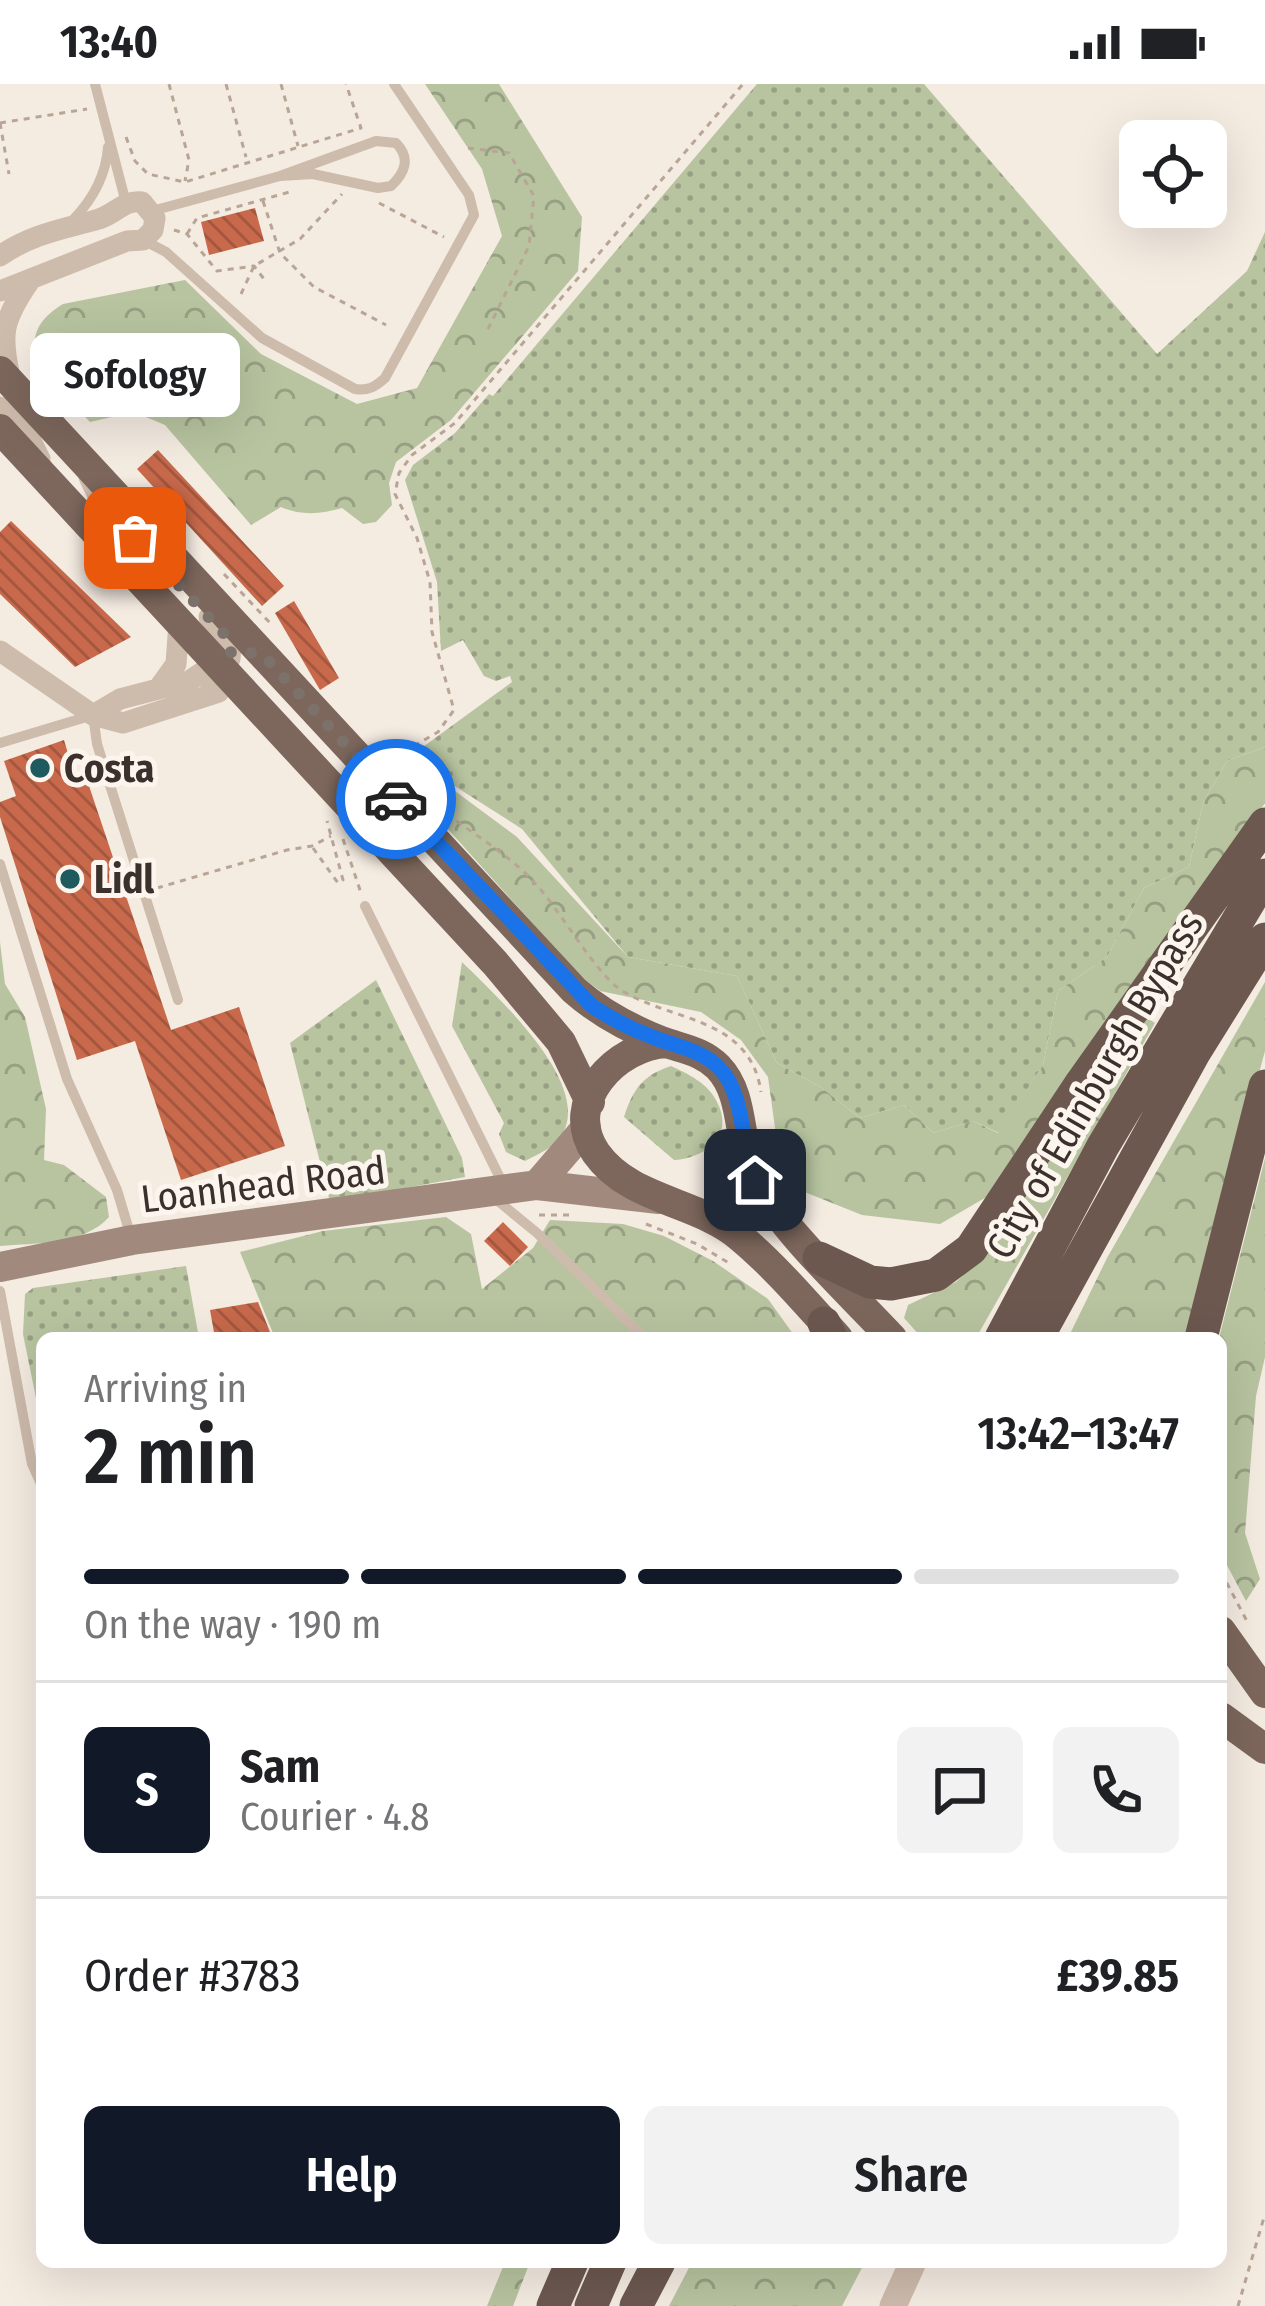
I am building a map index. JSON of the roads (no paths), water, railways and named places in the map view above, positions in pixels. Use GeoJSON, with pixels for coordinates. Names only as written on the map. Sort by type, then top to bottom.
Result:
{"type":"FeatureCollection","features":[{"type":"Feature","properties":{"kind":"highway"},"geometry":{"type":"LineString","coordinates":[[819,1258],[870,1282],[891,1284],[936,1275],[971,1249],[1265,824]]}},
{"type":"Feature","properties":{"kind":"highway","name":"City of Edinburgh Bypass"},"geometry":{"type":"LineString","coordinates":[[1003,1332],[1103,1146],[1265,875]]}},
{"type":"Feature","properties":{"kind":"highway","name":"City of Edinburgh Bypass"},"geometry":{"type":"LineString","coordinates":[[1040,1332],[1194,1053],[1265,939]]}},
{"type":"Feature","properties":{"kind":"highway"},"geometry":{"type":"LineString","coordinates":[[1203,1332],[1265,1086]]}},
{"type":"Feature","properties":{"kind":"highway"},"geometry":{"type":"LineString","coordinates":[[536,2306],[548,2268]]}},
{"type":"Feature","properties":{"kind":"highway"},"geometry":{"type":"LineString","coordinates":[[553,2306],[569,2268]]}},
{"type":"Feature","properties":{"kind":"highway"},"geometry":{"type":"LineString","coordinates":[[591,2306],[607,2268]]}},
{"type":"Feature","properties":{"kind":"highway"},"geometry":{"type":"LineString","coordinates":[[636,2306],[656,2268]]}},
{"type":"Feature","properties":{"kind":"main road"},"geometry":{"type":"LineString","coordinates":[[4,387],[81,460],[264,656],[383,761],[574,991],[611,1018],[702,1054],[730,1082],[755,1180],[887,1332]]}},
{"type":"Feature","properties":{"kind":"main road"},"geometry":{"type":"LineString","coordinates":[[0,429],[547,1023],[561,1042],[597,1155],[625,1178],[652,1211],[687,1208],[739,1235],[830,1332]]}},
{"type":"Feature","properties":{"kind":"main road"},"geometry":{"type":"LineString","coordinates":[[513,1197],[588,1115],[599,1078],[617,1059],[646,1044],[668,1043]]}},
{"type":"Feature","properties":{"kind":"main road","name":"Loanhead Road"},"geometry":{"type":"LineString","coordinates":[[0,1267],[132,1240],[513,1197],[652,1211]]}},
{"type":"Feature","properties":{"kind":"main road"},"geometry":{"type":"LineString","coordinates":[[1227,1639],[1265,1693]]}},
{"type":"Feature","properties":{"kind":"main road"},"geometry":{"type":"LineString","coordinates":[[1227,1721],[1265,1749]]}},
{"type":"Feature","properties":{"kind":"street"},"geometry":{"type":"LineString","coordinates":[[0,256],[21,242],[121,207],[142,202],[152,211],[153,230],[135,240],[0,291]]}},
{"type":"Feature","properties":{"kind":"street"},"geometry":{"type":"LineString","coordinates":[[121,207],[116,230],[135,240]]}},
{"type":"Feature","properties":{"kind":"street"},"geometry":{"type":"LineString","coordinates":[[30,282],[4,326],[4,387],[53,486]]}},
{"type":"Feature","properties":{"kind":"street"},"geometry":{"type":"LineString","coordinates":[[81,460],[102,504],[228,638],[219,670]]}},
{"type":"Feature","properties":{"kind":"street"},"geometry":{"type":"LineString","coordinates":[[158,689],[176,664],[179,622]]}},
{"type":"Feature","properties":{"kind":"street"},"geometry":{"type":"LineString","coordinates":[[0,651],[93,715],[123,722],[181,707],[239,650],[264,656]]}},
{"type":"Feature","properties":{"kind":"street"},"geometry":{"type":"LineString","coordinates":[[93,715],[120,699],[219,670]]}},
{"type":"Feature","properties":{"kind":"street"},"geometry":{"type":"LineString","coordinates":[[893,2306],[910,2268]]}},
{"type":"Feature","properties":{"kind":"lane"},"geometry":{"type":"LineString","coordinates":[[94,84],[121,207]]}},
{"type":"Feature","properties":{"kind":"lane"},"geometry":{"type":"LineString","coordinates":[[135,240],[166,252],[262,338],[356,388],[377,386],[471,226],[474,206],[394,84]]}},
{"type":"Feature","properties":{"kind":"lane"},"geometry":{"type":"LineString","coordinates":[[66,226],[93,196],[106,165],[109,137]]}},
{"type":"Feature","properties":{"kind":"lane"},"geometry":{"type":"LineString","coordinates":[[152,211],[280,176],[376,141],[396,142],[406,158],[404,170],[391,186],[378,188],[313,174],[280,176]]}},
{"type":"Feature","properties":{"kind":"lane"},"geometry":{"type":"LineString","coordinates":[[0,743],[93,715],[97,743],[178,1000]]}},
{"type":"Feature","properties":{"kind":"lane"},"geometry":{"type":"LineString","coordinates":[[0,864],[67,1079],[117,1190],[132,1240]]}},
{"type":"Feature","properties":{"kind":"lane"},"geometry":{"type":"LineString","coordinates":[[365,906],[513,1197],[639,1332]]}},
{"type":"Feature","properties":{"kind":"lane"},"geometry":{"type":"LineString","coordinates":[[0,1292],[36,1473]]}},
{"type":"Feature","properties":{"kind":"place","name":"Sofology"},"geometry":{"type":"Point","coordinates":[135,538]}},
{"type":"Feature","properties":{"kind":"place","name":"Costa"},"geometry":{"type":"Point","coordinates":[40,768]}},
{"type":"Feature","properties":{"kind":"place","name":"Lidl"},"geometry":{"type":"Point","coordinates":[70,879]}}]}
